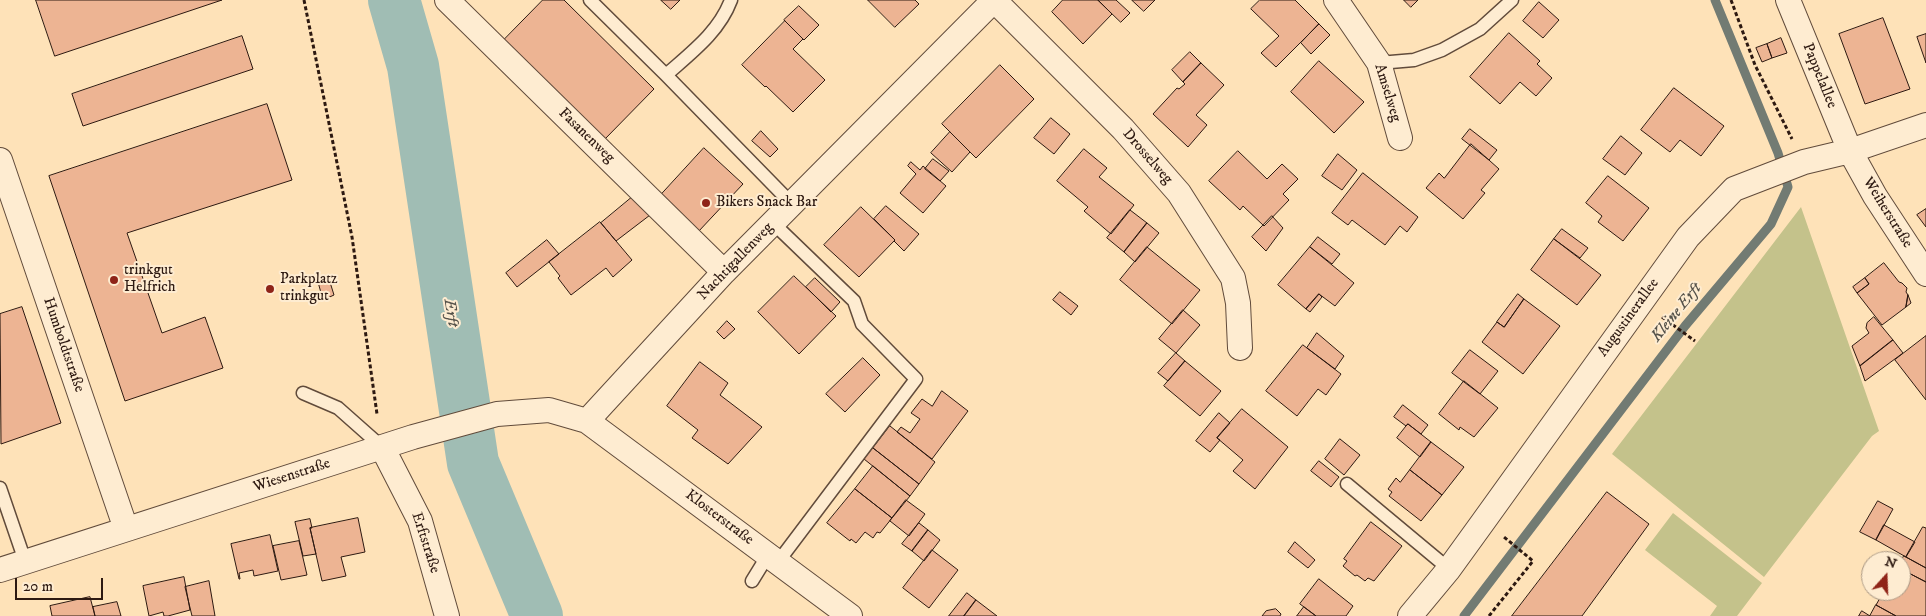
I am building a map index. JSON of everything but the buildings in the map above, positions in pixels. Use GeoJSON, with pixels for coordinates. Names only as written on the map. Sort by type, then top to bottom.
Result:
{"type":"FeatureCollection","features":[{"type":"Feature","properties":{"kind":"street","name":"Fasanenweg"},"geometry":{"type":"LineString","coordinates":[[447,0],[724,272]]}},
{"type":"Feature","properties":{"kind":"street","name":"Nachtigallenweg"},"geometry":{"type":"LineString","coordinates":[[588,421],[724,272],[994,0]]}},
{"type":"Feature","properties":{"kind":"street","name":"Drosselweg"},"geometry":{"type":"LineString","coordinates":[[994,0],[1123,129],[1178,193],[1233,278],[1238,303],[1240,348]]}},
{"type":"Feature","properties":{"kind":"street","name":"Amselweg"},"geometry":{"type":"LineString","coordinates":[[1336,0],[1380,63],[1400,138]]}},
{"type":"Feature","properties":{"kind":"street","name":"Pappelallee"},"geometry":{"type":"LineString","coordinates":[[1788,0],[1850,152]]}},
{"type":"Feature","properties":{"kind":"street","name":"Augustinerallee"},"geometry":{"type":"LineString","coordinates":[[1410,616],[1449,569],[1688,237],[1734,189],[1804,162],[1850,152],[1926,125]]}},
{"type":"Feature","properties":{"kind":"street","name":"Weiherstraße"},"geometry":{"type":"LineString","coordinates":[[1850,152],[1875,196],[1926,274]]}},
{"type":"Feature","properties":{"kind":"street","name":"Humboldtstraße"},"geometry":{"type":"LineString","coordinates":[[0,160],[126,529]]}},
{"type":"Feature","properties":{"kind":"street","name":"Wiesenstraße"},"geometry":{"type":"LineString","coordinates":[[0,570],[382,447],[497,414],[549,410],[588,421]]}},
{"type":"Feature","properties":{"kind":"street","name":"Klosterstraße"},"geometry":{"type":"LineString","coordinates":[[588,421],[850,616]]}},
{"type":"Feature","properties":{"kind":"street","name":"Erftstraße"},"geometry":{"type":"LineString","coordinates":[[382,447],[420,521],[447,616]]}},
{"type":"Feature","properties":{"kind":"lane"},"geometry":{"type":"LineString","coordinates":[[590,0],[792,204]]}},
{"type":"Feature","properties":{"kind":"lane"},"geometry":{"type":"LineString","coordinates":[[666,75],[704,41],[725,16],[731,0]]}},
{"type":"Feature","properties":{"kind":"lane"},"geometry":{"type":"LineString","coordinates":[[1380,63],[1414,60],[1442,50],[1480,29],[1512,0]]}},
{"type":"Feature","properties":{"kind":"lane"},"geometry":{"type":"LineString","coordinates":[[752,581],[773,559],[916,379],[862,324],[854,301],[773,223]]}},
{"type":"Feature","properties":{"kind":"lane"},"geometry":{"type":"LineString","coordinates":[[304,393],[338,408],[382,447]]}},
{"type":"Feature","properties":{"kind":"lane"},"geometry":{"type":"LineString","coordinates":[[1346,484],[1449,569]]}},
{"type":"Feature","properties":{"kind":"lane"},"geometry":{"type":"LineString","coordinates":[[0,488],[25,562]]}},
{"type":"Feature","properties":{"kind":"path"},"geometry":{"type":"LineString","coordinates":[[304,0],[352,237],[382,447]]}},
{"type":"Feature","properties":{"kind":"path"},"geometry":{"type":"LineString","coordinates":[[1731,0],[1755,65],[1804,162]]}},
{"type":"Feature","properties":{"kind":"path"},"geometry":{"type":"LineString","coordinates":[[1669,322],[1695,341]]}},
{"type":"Feature","properties":{"kind":"path"},"geometry":{"type":"LineString","coordinates":[[1488,616],[1533,561],[1505,538]]}},
{"type":"Feature","properties":{"kind":"shaded area"},"geometry":{"type":"Polygon","coordinates":[[[1801,207],[1879,431],[1872,436],[1764,577],[1612,454],[1801,207]]]}},
{"type":"Feature","properties":{"kind":"shaded area"},"geometry":{"type":"Polygon","coordinates":[[[1673,513],[1762,583],[1737,616],[1710,616],[1717,606],[1645,550],[1673,513]]]}},
{"type":"Feature","properties":{"kind":"waterway","name":"Erft"},"geometry":{"type":"LineString","coordinates":[[394,0],[413,66],[473,463],[537,616]]}},
{"type":"Feature","properties":{"kind":"waterway","name":"Kleine Erft"},"geometry":{"type":"LineString","coordinates":[[1464,616],[1685,326],[1771,224],[1788,187],[1778,153],[1715,0]]}},
{"type":"Feature","properties":{"kind":"place","name":"Bikers Snack Bar"},"geometry":{"type":"Point","coordinates":[706,203]}},
{"type":"Feature","properties":{"kind":"place","name":"trinkgut Helfrich"},"geometry":{"type":"Point","coordinates":[114,280]}},
{"type":"Feature","properties":{"kind":"place","name":"Parkplatz trinkgut"},"geometry":{"type":"Point","coordinates":[270,289]}}]}
